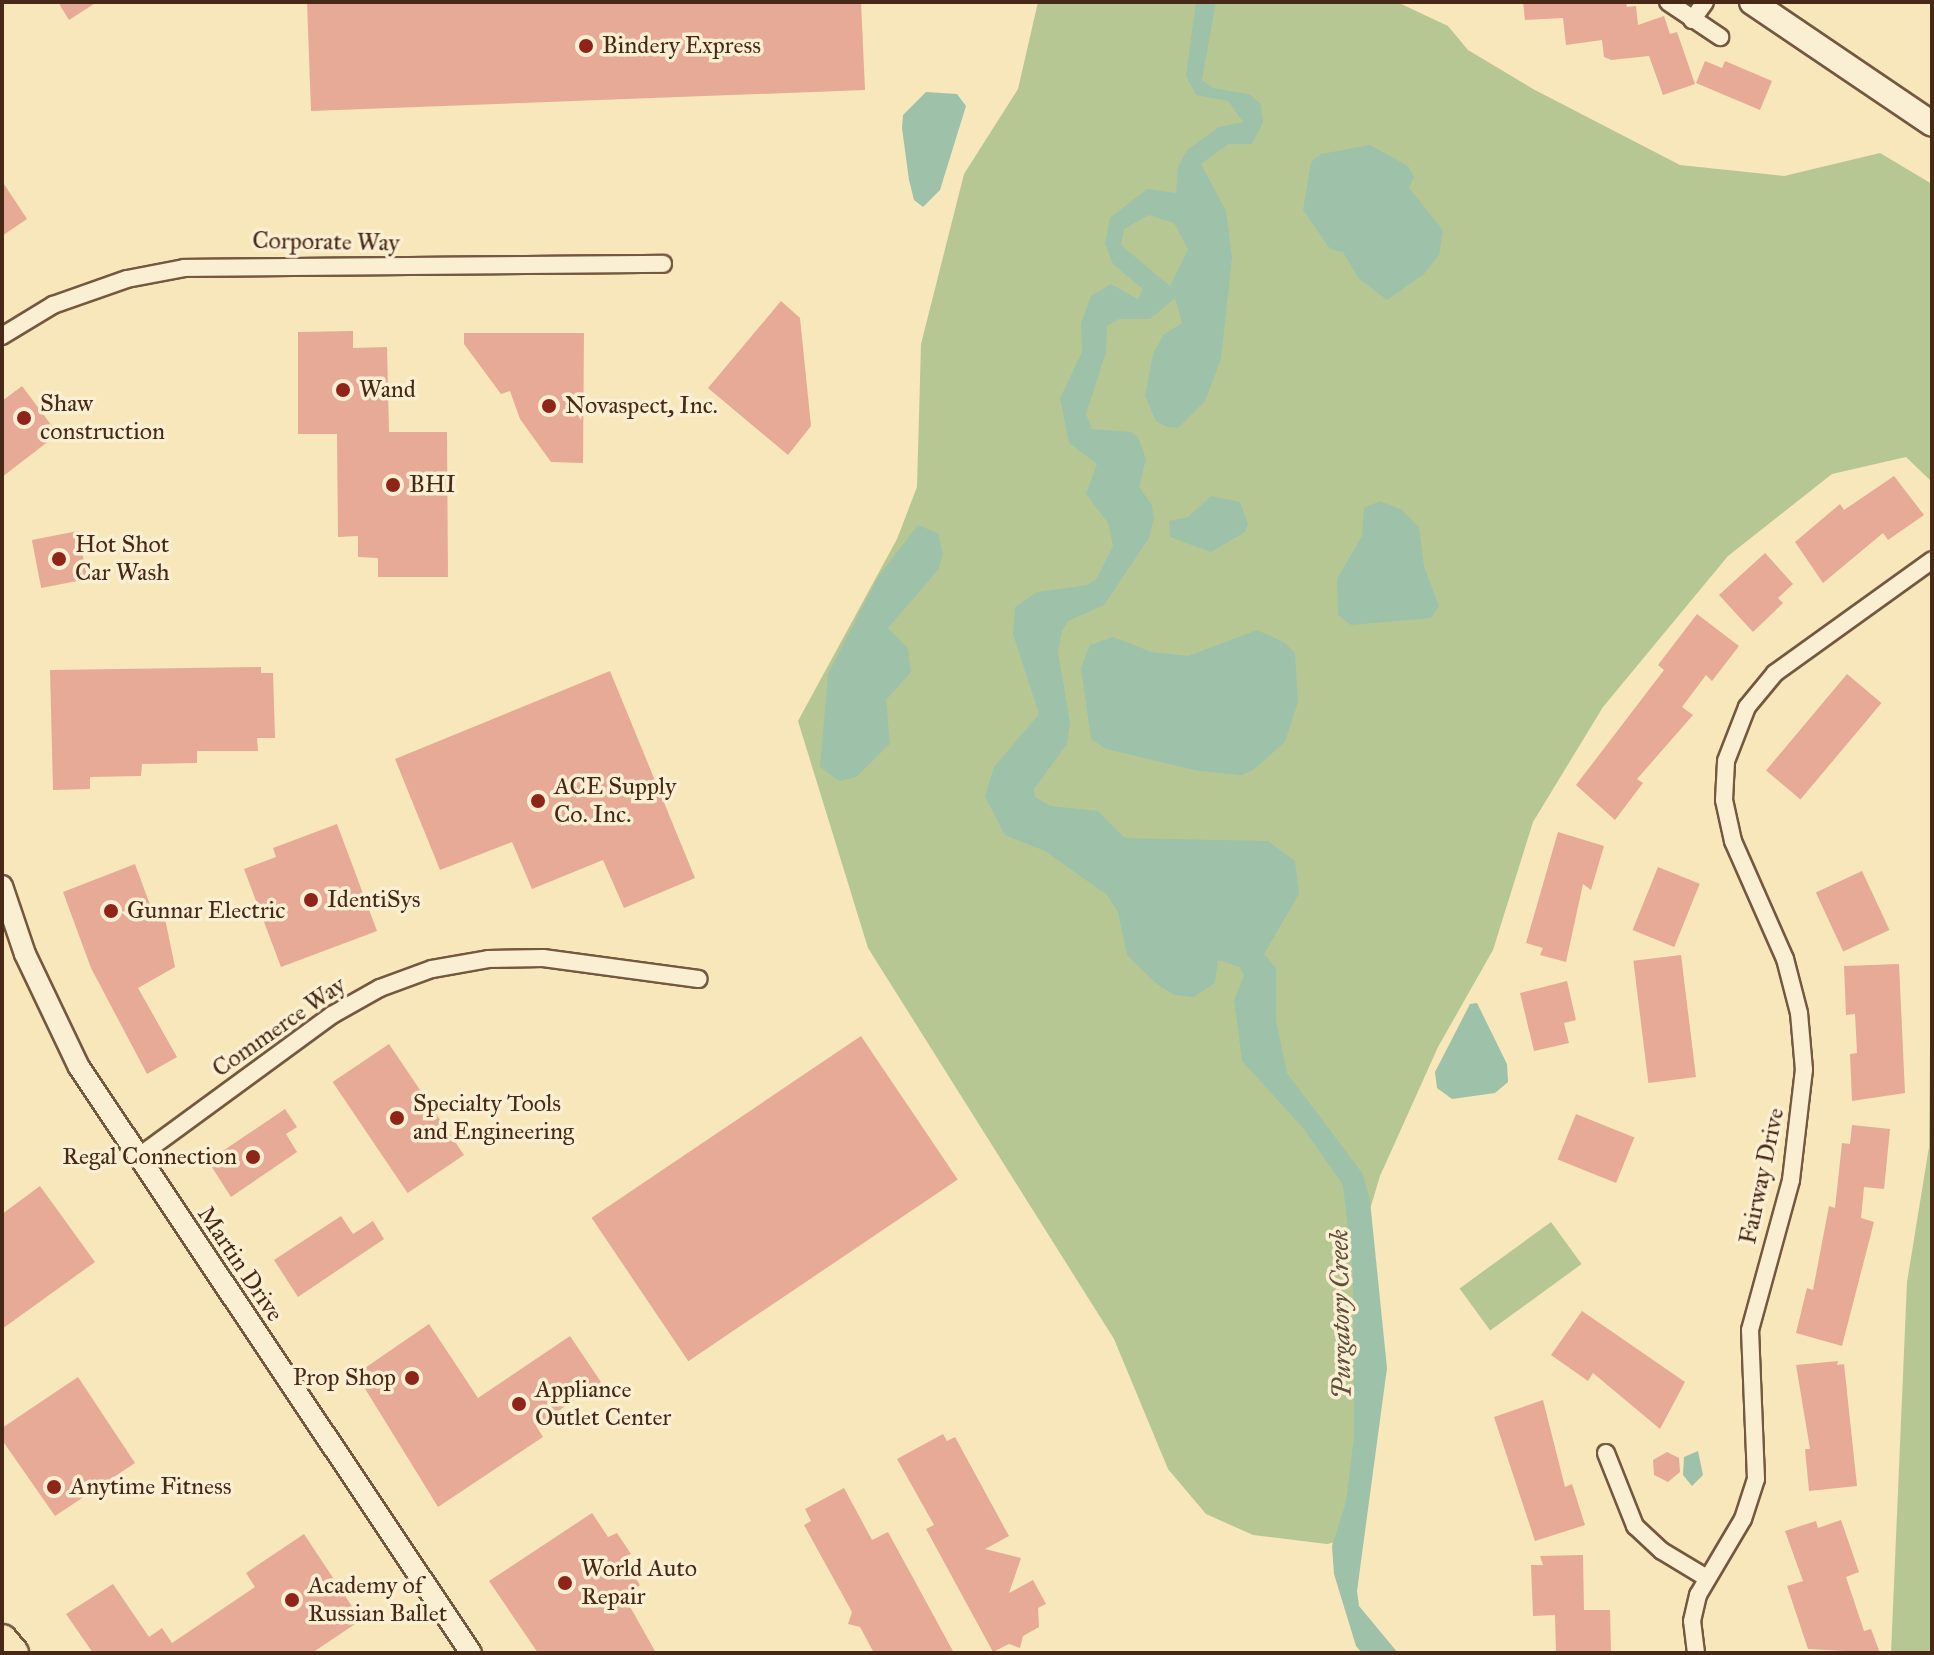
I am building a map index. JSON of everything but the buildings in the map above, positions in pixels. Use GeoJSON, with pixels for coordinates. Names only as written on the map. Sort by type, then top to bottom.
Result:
{"type":"FeatureCollection","features":[{"type":"Feature","properties":{"kind":"highway"},"geometry":{"type":"LineString","coordinates":[[2,1640],[13,1653]]}},
{"type":"Feature","properties":{"kind":"main road"},"geometry":{"type":"LineString","coordinates":[[1752,2],[1932,124]]}},
{"type":"Feature","properties":{"kind":"street"},"geometry":{"type":"LineString","coordinates":[[1668,2],[1720,37]]}},
{"type":"Feature","properties":{"kind":"street"},"geometry":{"type":"LineString","coordinates":[[1692,20],[1705,2]]}},
{"type":"Feature","properties":{"kind":"street","name":"Corporate Way"},"geometry":{"type":"LineString","coordinates":[[2,336],[53,305],[127,279],[184,268],[663,264]]}},
{"type":"Feature","properties":{"kind":"street","name":"Fairway Drive"},"geometry":{"type":"LineString","coordinates":[[1696,1653],[1692,1621],[1707,1578],[1743,1519],[1756,1479],[1750,1330],[1791,1180],[1804,1070],[1799,1013],[1785,959],[1733,841],[1724,800],[1726,761],[1747,707],[1775,673],[1932,560]]}},
{"type":"Feature","properties":{"kind":"street","name":"Martin Drive"},"geometry":{"type":"LineString","coordinates":[[2,886],[45,1001],[79,1067],[471,1653]]}},
{"type":"Feature","properties":{"kind":"street","name":"Commerce Way"},"geometry":{"type":"LineString","coordinates":[[138,1157],[332,1015],[411,975],[488,959],[543,958],[699,979]]}},
{"type":"Feature","properties":{"kind":"street"},"geometry":{"type":"LineString","coordinates":[[1606,1453],[1635,1526],[1662,1551],[1707,1578]]}},
{"type":"Feature","properties":{"kind":"shaded area"},"geometry":{"type":"Polygon","coordinates":[[[1038,2],[1397,2],[1448,26],[1468,50],[1533,89],[1680,165],[1784,176],[1880,153],[1932,184],[1932,482],[1906,457],[1832,474],[1728,556],[1603,707],[1533,822],[1493,950],[1438,1047],[1380,1176],[1365,1226],[1354,1538],[1327,1544],[1253,1535],[1206,1514],[1168,1469],[1114,1339],[868,948],[798,721],[897,539],[917,487],[921,344],[964,174],[1018,89],[1038,2]]]}},
{"type":"Feature","properties":{"kind":"shaded area"},"geometry":{"type":"Polygon","coordinates":[[[1196,2],[1216,2],[1202,80],[1213,88],[1249,94],[1261,104],[1263,122],[1252,144],[1228,144],[1201,164],[1226,211],[1232,257],[1221,359],[1205,401],[1178,428],[1167,427],[1156,421],[1145,396],[1153,354],[1163,335],[1182,323],[1175,298],[1150,319],[1119,319],[1107,326],[1106,352],[1086,414],[1092,429],[1131,432],[1138,437],[1146,459],[1139,487],[1152,505],[1154,518],[1149,538],[1104,605],[1068,621],[1062,631],[1058,652],[1070,722],[1067,744],[1034,789],[1035,797],[1051,806],[1098,811],[1125,838],[1268,841],[1295,861],[1299,894],[1264,954],[1276,968],[1276,1020],[1287,1073],[1363,1174],[1370,1201],[1387,1368],[1357,1591],[1359,1606],[1398,1653],[1362,1653],[1356,1646],[1334,1574],[1332,1546],[1346,1502],[1354,1436],[1353,1274],[1343,1185],[1303,1128],[1242,1061],[1234,1000],[1244,976],[1240,967],[1218,960],[1215,983],[1194,997],[1174,995],[1157,984],[1127,955],[1118,912],[1107,895],[1045,851],[1005,835],[985,797],[994,767],[1039,714],[1013,634],[1015,607],[1037,592],[1088,585],[1097,578],[1113,546],[1108,523],[1086,494],[1097,464],[1069,443],[1060,398],[1082,352],[1081,323],[1091,296],[1111,284],[1138,299],[1143,289],[1113,264],[1105,243],[1110,218],[1147,189],[1176,193],[1178,167],[1187,150],[1219,127],[1243,122],[1228,101],[1196,95],[1186,76],[1196,2]],[[1149,215],[1124,229],[1121,245],[1170,286],[1188,249],[1174,223],[1149,215]]]}},
{"type":"Feature","properties":{"kind":"shaded area"},"geometry":{"type":"Polygon","coordinates":[[[926,92],[957,94],[966,106],[940,190],[923,207],[914,200],[902,128],[903,115],[926,92]]]}},
{"type":"Feature","properties":{"kind":"shaded area"},"geometry":{"type":"Polygon","coordinates":[[[1370,145],[1408,166],[1414,177],[1409,188],[1443,230],[1439,255],[1424,274],[1387,300],[1358,278],[1343,252],[1330,249],[1303,210],[1311,162],[1321,154],[1370,145]]]}},
{"type":"Feature","properties":{"kind":"shaded area"},"geometry":{"type":"Polygon","coordinates":[[[1211,496],[1240,502],[1248,524],[1245,532],[1211,552],[1170,537],[1169,521],[1188,517],[1211,496]]]}},
{"type":"Feature","properties":{"kind":"shaded area"},"geometry":{"type":"Polygon","coordinates":[[[1380,501],[1402,510],[1419,528],[1424,566],[1439,606],[1431,618],[1351,625],[1338,615],[1337,579],[1362,536],[1364,508],[1380,501]]]}},
{"type":"Feature","properties":{"kind":"shaded area"},"geometry":{"type":"Polygon","coordinates":[[[918,525],[938,533],[943,554],[938,570],[888,628],[908,649],[911,672],[886,700],[890,744],[856,777],[839,781],[820,767],[828,674],[879,575],[918,525]]]}},
{"type":"Feature","properties":{"kind":"shaded area"},"geometry":{"type":"Polygon","coordinates":[[[1257,630],[1284,642],[1295,653],[1298,702],[1285,742],[1253,770],[1241,775],[1199,771],[1106,749],[1091,739],[1081,668],[1090,645],[1113,637],[1152,652],[1188,656],[1257,630]]]}},
{"type":"Feature","properties":{"kind":"shaded area"},"geometry":{"type":"Polygon","coordinates":[[[1932,838],[1932,1653],[1891,1653],[1907,1282],[1929,1147],[1932,838]]]}},
{"type":"Feature","properties":{"kind":"shaded area"},"geometry":{"type":"Polygon","coordinates":[[[1477,1003],[1507,1064],[1508,1082],[1495,1093],[1452,1099],[1437,1088],[1435,1072],[1470,1004],[1477,1003]]]}},
{"type":"Feature","properties":{"kind":"shaded area"},"geometry":{"type":"Polygon","coordinates":[[[1551,1222],[1582,1264],[1490,1330],[1460,1288],[1551,1222]]]}},
{"type":"Feature","properties":{"kind":"shaded area"},"geometry":{"type":"Polygon","coordinates":[[[1698,1451],[1703,1475],[1692,1486],[1683,1475],[1684,1457],[1698,1451]]]}},
{"type":"Feature","properties":{"kind":"place","name":"Bindery Express"},"geometry":{"type":"Point","coordinates":[586,46]}},
{"type":"Feature","properties":{"kind":"place","name":"Wand"},"geometry":{"type":"Point","coordinates":[343,390]}},
{"type":"Feature","properties":{"kind":"place","name":"Novaspect, Inc."},"geometry":{"type":"Point","coordinates":[549,406]}},
{"type":"Feature","properties":{"kind":"place","name":"Shaw construction"},"geometry":{"type":"Point","coordinates":[24,418]}},
{"type":"Feature","properties":{"kind":"place","name":"BHI"},"geometry":{"type":"Point","coordinates":[393,485]}},
{"type":"Feature","properties":{"kind":"place","name":"Hot Shot Car Wash"},"geometry":{"type":"Point","coordinates":[59,559]}},
{"type":"Feature","properties":{"kind":"place","name":"ACE Supply Co. Inc."},"geometry":{"type":"Point","coordinates":[538,801]}},
{"type":"Feature","properties":{"kind":"place","name":"IdentiSys"},"geometry":{"type":"Point","coordinates":[311,900]}},
{"type":"Feature","properties":{"kind":"place","name":"Gunnar Electric"},"geometry":{"type":"Point","coordinates":[111,911]}},
{"type":"Feature","properties":{"kind":"place","name":"Specialty Tools and Engineering"},"geometry":{"type":"Point","coordinates":[397,1118]}},
{"type":"Feature","properties":{"kind":"place","name":"Regal Connection"},"geometry":{"type":"Point","coordinates":[253,1157]}},
{"type":"Feature","properties":{"kind":"place","name":"Prop Shop"},"geometry":{"type":"Point","coordinates":[412,1378]}},
{"type":"Feature","properties":{"kind":"place","name":"Appliance Outlet Center"},"geometry":{"type":"Point","coordinates":[519,1404]}},
{"type":"Feature","properties":{"kind":"place","name":"Anytime Fitness"},"geometry":{"type":"Point","coordinates":[54,1487]}},
{"type":"Feature","properties":{"kind":"place","name":"World Auto Repair"},"geometry":{"type":"Point","coordinates":[565,1583]}},
{"type":"Feature","properties":{"kind":"place","name":"Academy of Russian Ballet"},"geometry":{"type":"Point","coordinates":[292,1600]}},
{"type":"Feature","properties":{"kind":"water label","name":"Purgatory Creek"},"geometry":{"type":"Point","coordinates":[1341,1314]}}]}
